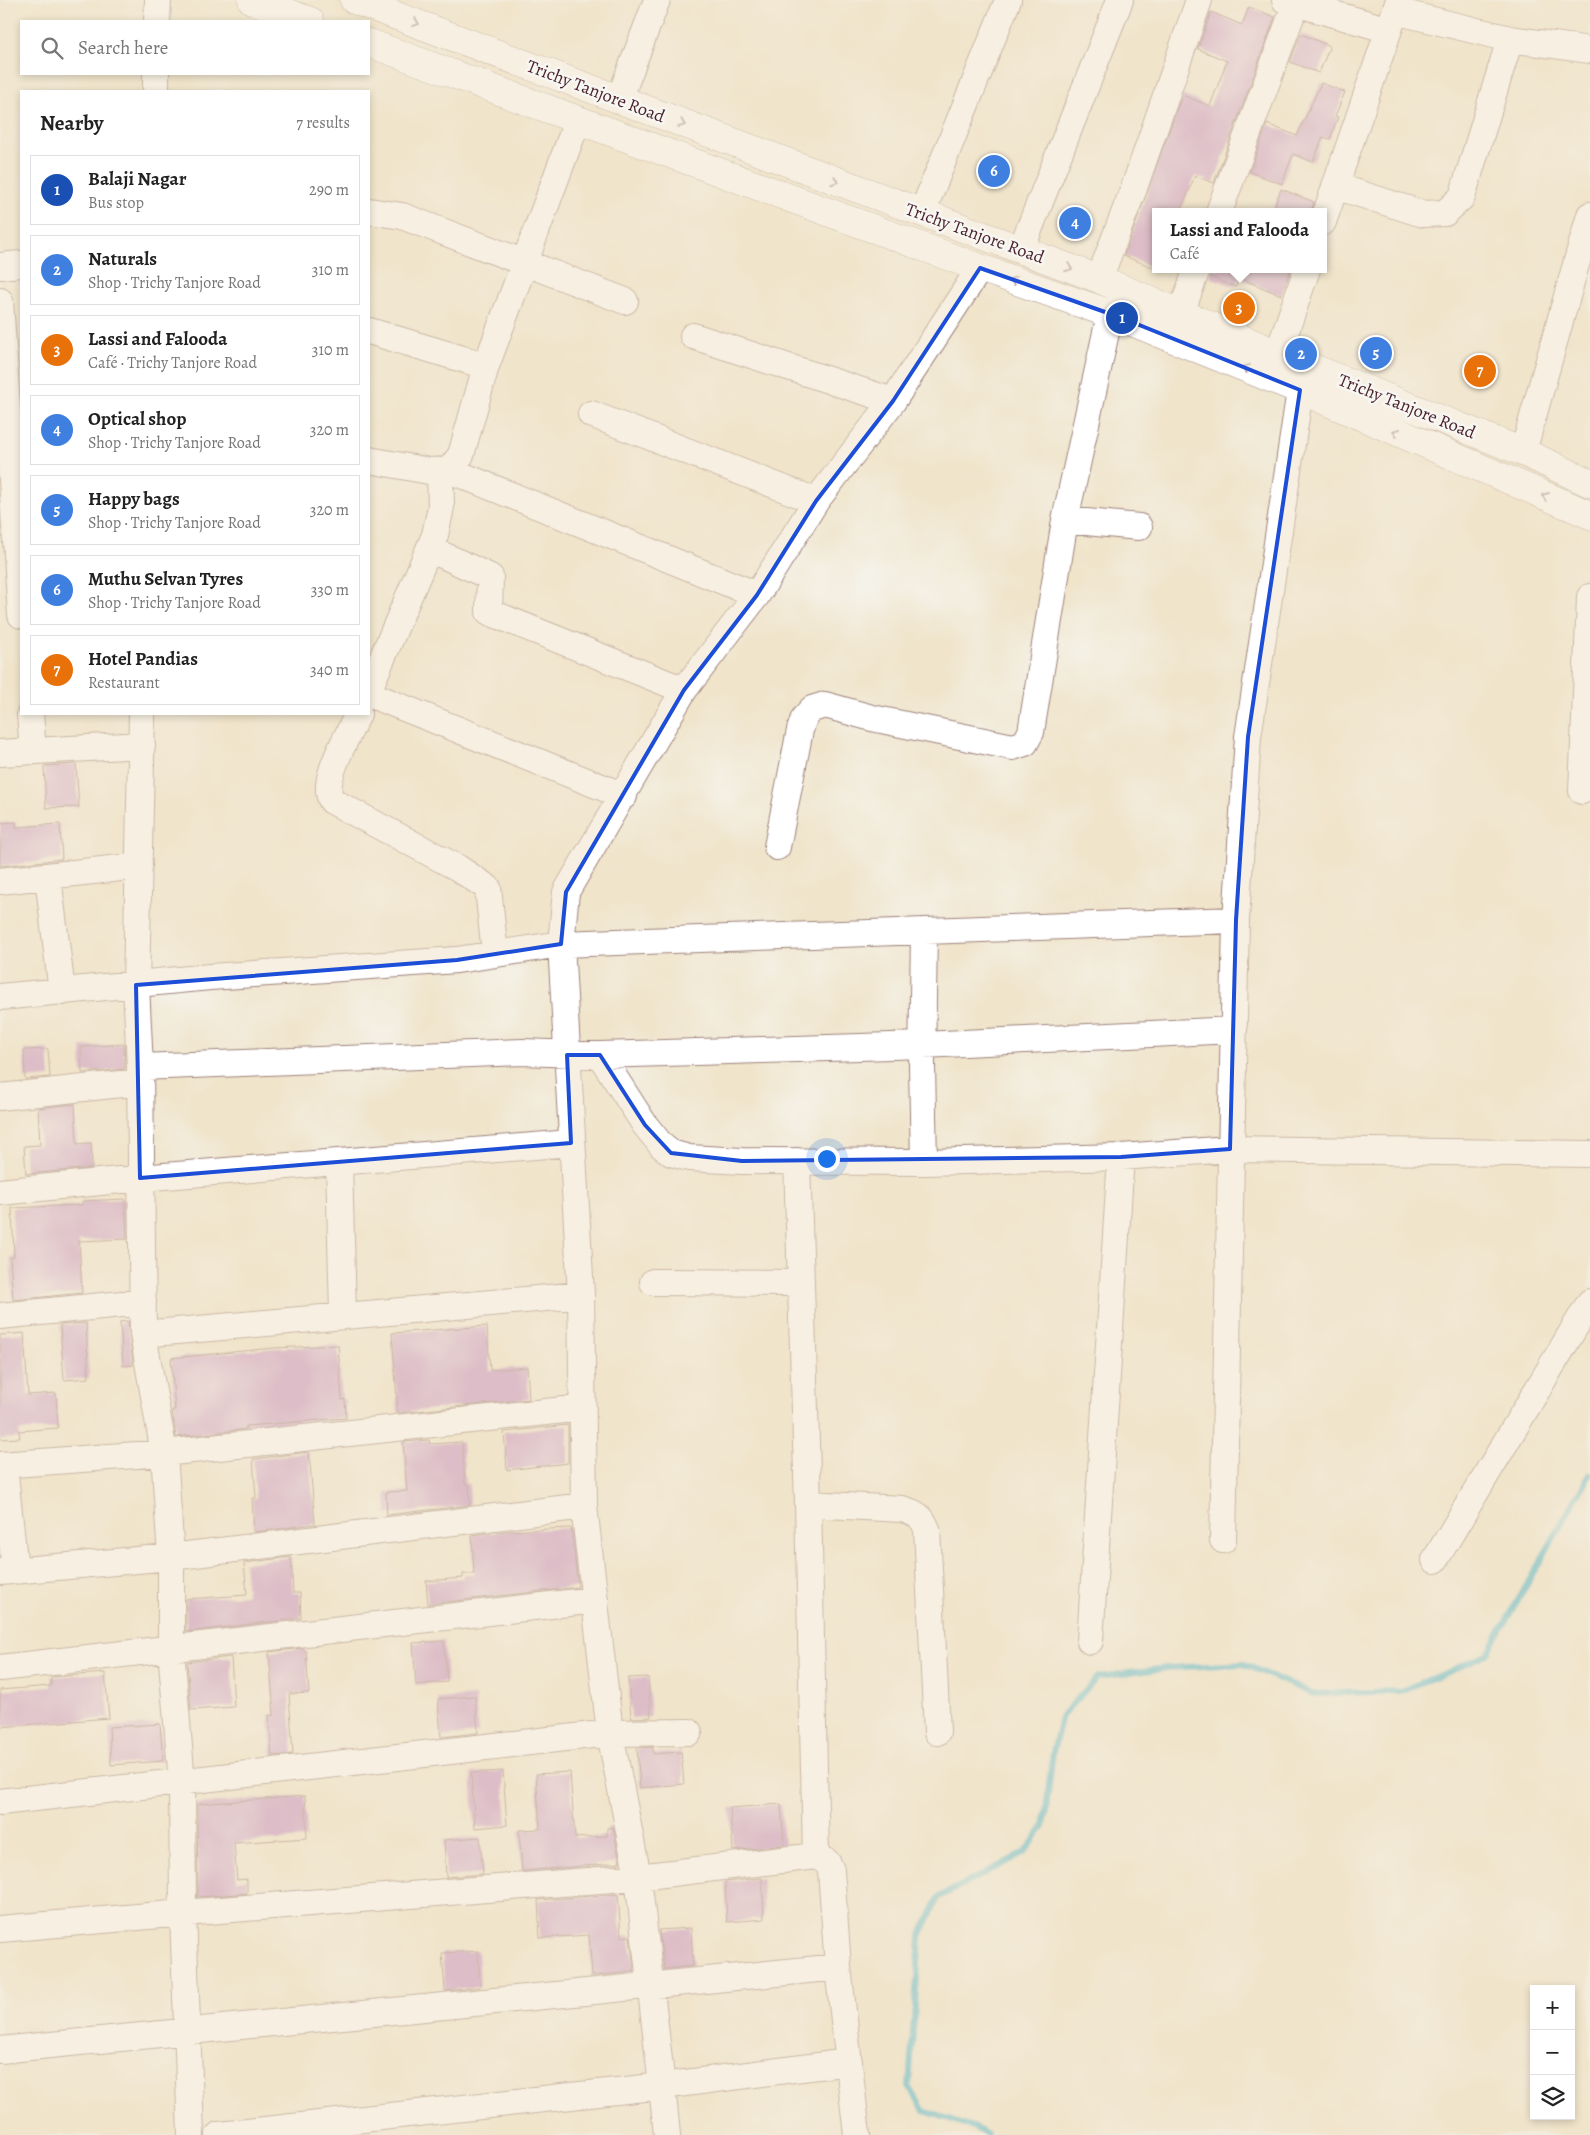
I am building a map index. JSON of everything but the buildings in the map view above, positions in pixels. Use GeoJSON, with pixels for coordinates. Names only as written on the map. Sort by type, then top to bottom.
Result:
{"type":"FeatureCollection","features":[{"type":"Feature","properties":{"kind":"highway"},"geometry":{"type":"LineString","coordinates":[[252,0],[307,20]]}},
{"type":"Feature","properties":{"kind":"highway","name":"Trichy Tanjore Road"},"geometry":{"type":"LineString","coordinates":[[366,2],[619,100],[1099,279],[1278,354],[1522,452],[1590,483]]}},
{"type":"Feature","properties":{"kind":"highway","name":"Trichy Tanjore Road"},"geometry":{"type":"LineString","coordinates":[[370,43],[1110,314],[1300,390],[1590,515]]}},
{"type":"Feature","properties":{"kind":"street"},"geometry":{"type":"LineString","coordinates":[[157,20],[158,0]]}},
{"type":"Feature","properties":{"kind":"street"},"geometry":{"type":"LineString","coordinates":[[619,100],[657,0]]}},
{"type":"Feature","properties":{"kind":"street"},"geometry":{"type":"LineString","coordinates":[[922,213],[1008,0]]}},
{"type":"Feature","properties":{"kind":"street"},"geometry":{"type":"LineString","coordinates":[[1021,250],[1120,0]]}},
{"type":"Feature","properties":{"kind":"street"},"geometry":{"type":"LineString","coordinates":[[1099,279],[1134,188],[1199,0]]}},
{"type":"Feature","properties":{"kind":"street"},"geometry":{"type":"LineString","coordinates":[[1220,208],[1291,2],[1394,14],[1510,39],[1590,50]]}},
{"type":"Feature","properties":{"kind":"street"},"geometry":{"type":"LineString","coordinates":[[1327,210],[1394,14]]}},
{"type":"Feature","properties":{"kind":"street"},"geometry":{"type":"LineString","coordinates":[[1335,186],[1423,214],[1445,213],[1462,197],[1510,39]]}},
{"type":"Feature","properties":{"kind":"street"},"geometry":{"type":"LineString","coordinates":[[156,75],[156,90]]}},
{"type":"Feature","properties":{"kind":"street"},"geometry":{"type":"LineString","coordinates":[[370,687],[432,542],[441,507],[444,470],[461,454],[486,366],[578,119]]}},
{"type":"Feature","properties":{"kind":"street"},"geometry":{"type":"LineString","coordinates":[[370,211],[402,216],[625,301]]}},
{"type":"Feature","properties":{"kind":"street"},"geometry":{"type":"LineString","coordinates":[[1522,452],[1590,215]]}},
{"type":"Feature","properties":{"kind":"street"},"geometry":{"type":"LineString","coordinates":[[0,266],[20,264]]}},
{"type":"Feature","properties":{"kind":"street"},"geometry":{"type":"LineString","coordinates":[[667,2135],[638,1877],[610,1733],[584,1506],[581,1295],[561,944],[566,892],[624,796],[684,690],[757,595],[816,501],[892,401],[980,268]]}},
{"type":"Feature","properties":{"kind":"street"},"geometry":{"type":"LineString","coordinates":[[1181,313],[1196,273]]}},
{"type":"Feature","properties":{"kind":"street"},"geometry":{"type":"LineString","coordinates":[[1278,354],[1306,273]]}},
{"type":"Feature","properties":{"kind":"street"},"geometry":{"type":"LineString","coordinates":[[0,301],[9,424],[12,524],[20,604]]}},
{"type":"Feature","properties":{"kind":"street"},"geometry":{"type":"LineString","coordinates":[[777,847],[800,730],[804,718],[812,709],[825,706],[872,718],[1013,747],[1025,743],[1031,732],[1065,520],[1110,314]]}},
{"type":"Feature","properties":{"kind":"street"},"geometry":{"type":"LineString","coordinates":[[370,331],[486,366]]}},
{"type":"Feature","properties":{"kind":"street"},"geometry":{"type":"LineString","coordinates":[[693,336],[892,401]]}},
{"type":"Feature","properties":{"kind":"street"},"geometry":{"type":"LineString","coordinates":[[1223,1540],[1236,920],[1248,737],[1300,390]]}},
{"type":"Feature","properties":{"kind":"street"},"geometry":{"type":"LineString","coordinates":[[591,414],[816,501]]}},
{"type":"Feature","properties":{"kind":"street"},"geometry":{"type":"LineString","coordinates":[[370,460],[429,471],[444,470],[757,595]]}},
{"type":"Feature","properties":{"kind":"street"},"geometry":{"type":"LineString","coordinates":[[1065,520],[1139,527]]}},
{"type":"Feature","properties":{"kind":"street"},"geometry":{"type":"LineString","coordinates":[[432,542],[490,577],[489,612],[684,690]]}},
{"type":"Feature","properties":{"kind":"street"},"geometry":{"type":"LineString","coordinates":[[1582,791],[1590,597]]}},
{"type":"Feature","properties":{"kind":"street"},"geometry":{"type":"LineString","coordinates":[[370,694],[624,796]]}},
{"type":"Feature","properties":{"kind":"street"},"geometry":{"type":"LineString","coordinates":[[30,715],[33,751]]}},
{"type":"Feature","properties":{"kind":"street"},"geometry":{"type":"LineString","coordinates":[[142,715],[136,986],[140,1074],[140,1178],[144,1334],[164,1453],[171,1556],[171,1649],[182,1783],[183,1913],[191,2135]]}},
{"type":"Feature","properties":{"kind":"street"},"geometry":{"type":"LineString","coordinates":[[358,715],[328,780],[328,796],[332,801],[458,868],[488,888],[490,954]]}},
{"type":"Feature","properties":{"kind":"street"},"geometry":{"type":"LineString","coordinates":[[0,753],[142,745]]}},
{"type":"Feature","properties":{"kind":"street"},"geometry":{"type":"LineString","coordinates":[[0,881],[48,877],[139,849]]}},
{"type":"Feature","properties":{"kind":"street"},"geometry":{"type":"LineString","coordinates":[[48,877],[62,992]]}},
{"type":"Feature","properties":{"kind":"street"},"geometry":{"type":"LineString","coordinates":[[0,998],[136,986],[210,977],[457,960],[561,944],[1236,920]]}},
{"type":"Feature","properties":{"kind":"street"},"geometry":{"type":"LineString","coordinates":[[924,932],[924,1162]]}},
{"type":"Feature","properties":{"kind":"street"},"geometry":{"type":"LineString","coordinates":[[0,1097],[140,1074],[511,1053],[600,1055],[923,1046],[1234,1030]]}},
{"type":"Feature","properties":{"kind":"street"},"geometry":{"type":"LineString","coordinates":[[600,1055],[645,1125],[671,1153],[689,1158],[742,1162],[924,1162],[1121,1157],[1230,1149],[1590,1154]]}},
{"type":"Feature","properties":{"kind":"street"},"geometry":{"type":"LineString","coordinates":[[0,1192],[140,1178],[571,1143]]}},
{"type":"Feature","properties":{"kind":"street"},"geometry":{"type":"LineString","coordinates":[[1090,1641],[1121,1157]]}},
{"type":"Feature","properties":{"kind":"street"},"geometry":{"type":"LineString","coordinates":[[797,1161],[799,1283],[808,1504],[816,1856]]}},
{"type":"Feature","properties":{"kind":"street"},"geometry":{"type":"LineString","coordinates":[[339,1162],[342,1315]]}},
{"type":"Feature","properties":{"kind":"street"},"geometry":{"type":"LineString","coordinates":[[653,1282],[799,1283]]}},
{"type":"Feature","properties":{"kind":"street"},"geometry":{"type":"LineString","coordinates":[[144,1334],[581,1295]]}},
{"type":"Feature","properties":{"kind":"street"},"geometry":{"type":"LineString","coordinates":[[0,1316],[143,1302]]}},
{"type":"Feature","properties":{"kind":"street"},"geometry":{"type":"LineString","coordinates":[[1435,1560],[1590,1302]]}},
{"type":"Feature","properties":{"kind":"street"},"geometry":{"type":"LineString","coordinates":[[583,1408],[164,1453],[2,1465],[7,1571],[171,1556],[584,1506]]}},
{"type":"Feature","properties":{"kind":"street"},"geometry":{"type":"LineString","coordinates":[[808,1504],[902,1509],[916,1513],[923,1519],[927,1529],[937,1732]]}},
{"type":"Feature","properties":{"kind":"street"},"geometry":{"type":"LineString","coordinates":[[0,1668],[595,1600]]}},
{"type":"Feature","properties":{"kind":"street"},"geometry":{"type":"LineString","coordinates":[[0,1802],[182,1783],[610,1733],[689,1732]]}},
{"type":"Feature","properties":{"kind":"street"},"geometry":{"type":"LineString","coordinates":[[0,1928],[638,1877],[816,1856],[827,1862],[831,1870],[838,1968],[857,2135]]}},
{"type":"Feature","properties":{"kind":"street"},"geometry":{"type":"LineString","coordinates":[[0,2050],[188,2030],[838,1968]]}},
{"type":"Feature","properties":{"kind":"street"},"geometry":{"type":"LineString","coordinates":[[219,2135],[662,2086],[849,2062]]}},
{"type":"Feature","properties":{"kind":"highlighted area"},"geometry":{"type":"Polygon","coordinates":[[[980,268],[1122,318],[1300,390],[1248,737],[1236,920],[1230,1149],[1121,1157],[742,1161],[671,1153],[645,1125],[600,1055],[567,1055],[571,1143],[140,1178],[136,985],[457,960],[561,944],[566,892],[684,690],[757,595],[816,501],[893,401],[980,268]]]}},
{"type":"Feature","properties":{"kind":"waterway"},"geometry":{"type":"LineString","coordinates":[[987,2135],[973,2127],[924,2111],[909,2086],[920,1936],[939,1897],[1024,1853],[1044,1827],[1053,1752],[1062,1715],[1098,1677],[1167,1668],[1244,1664],[1313,1694],[1400,1691],[1453,1670],[1488,1653],[1590,1474]]}},
{"type":"Feature","properties":{"kind":"place","name":"Muthu Selvan Tyres"},"geometry":{"type":"Point","coordinates":[994,171]}},
{"type":"Feature","properties":{"kind":"place","name":"Optical shop"},"geometry":{"type":"Point","coordinates":[1075,223]}},
{"type":"Feature","properties":{"kind":"place","name":"Lassi and Falooda"},"geometry":{"type":"Point","coordinates":[1239,308]}},
{"type":"Feature","properties":{"kind":"place","name":"Balaji Nagar"},"geometry":{"type":"Point","coordinates":[1122,318]}},
{"type":"Feature","properties":{"kind":"place","name":"Happy bags"},"geometry":{"type":"Point","coordinates":[1376,353]}},
{"type":"Feature","properties":{"kind":"place","name":"Naturals"},"geometry":{"type":"Point","coordinates":[1301,354]}},
{"type":"Feature","properties":{"kind":"place","name":"Hotel Pandias"},"geometry":{"type":"Point","coordinates":[1480,371]}}]}
